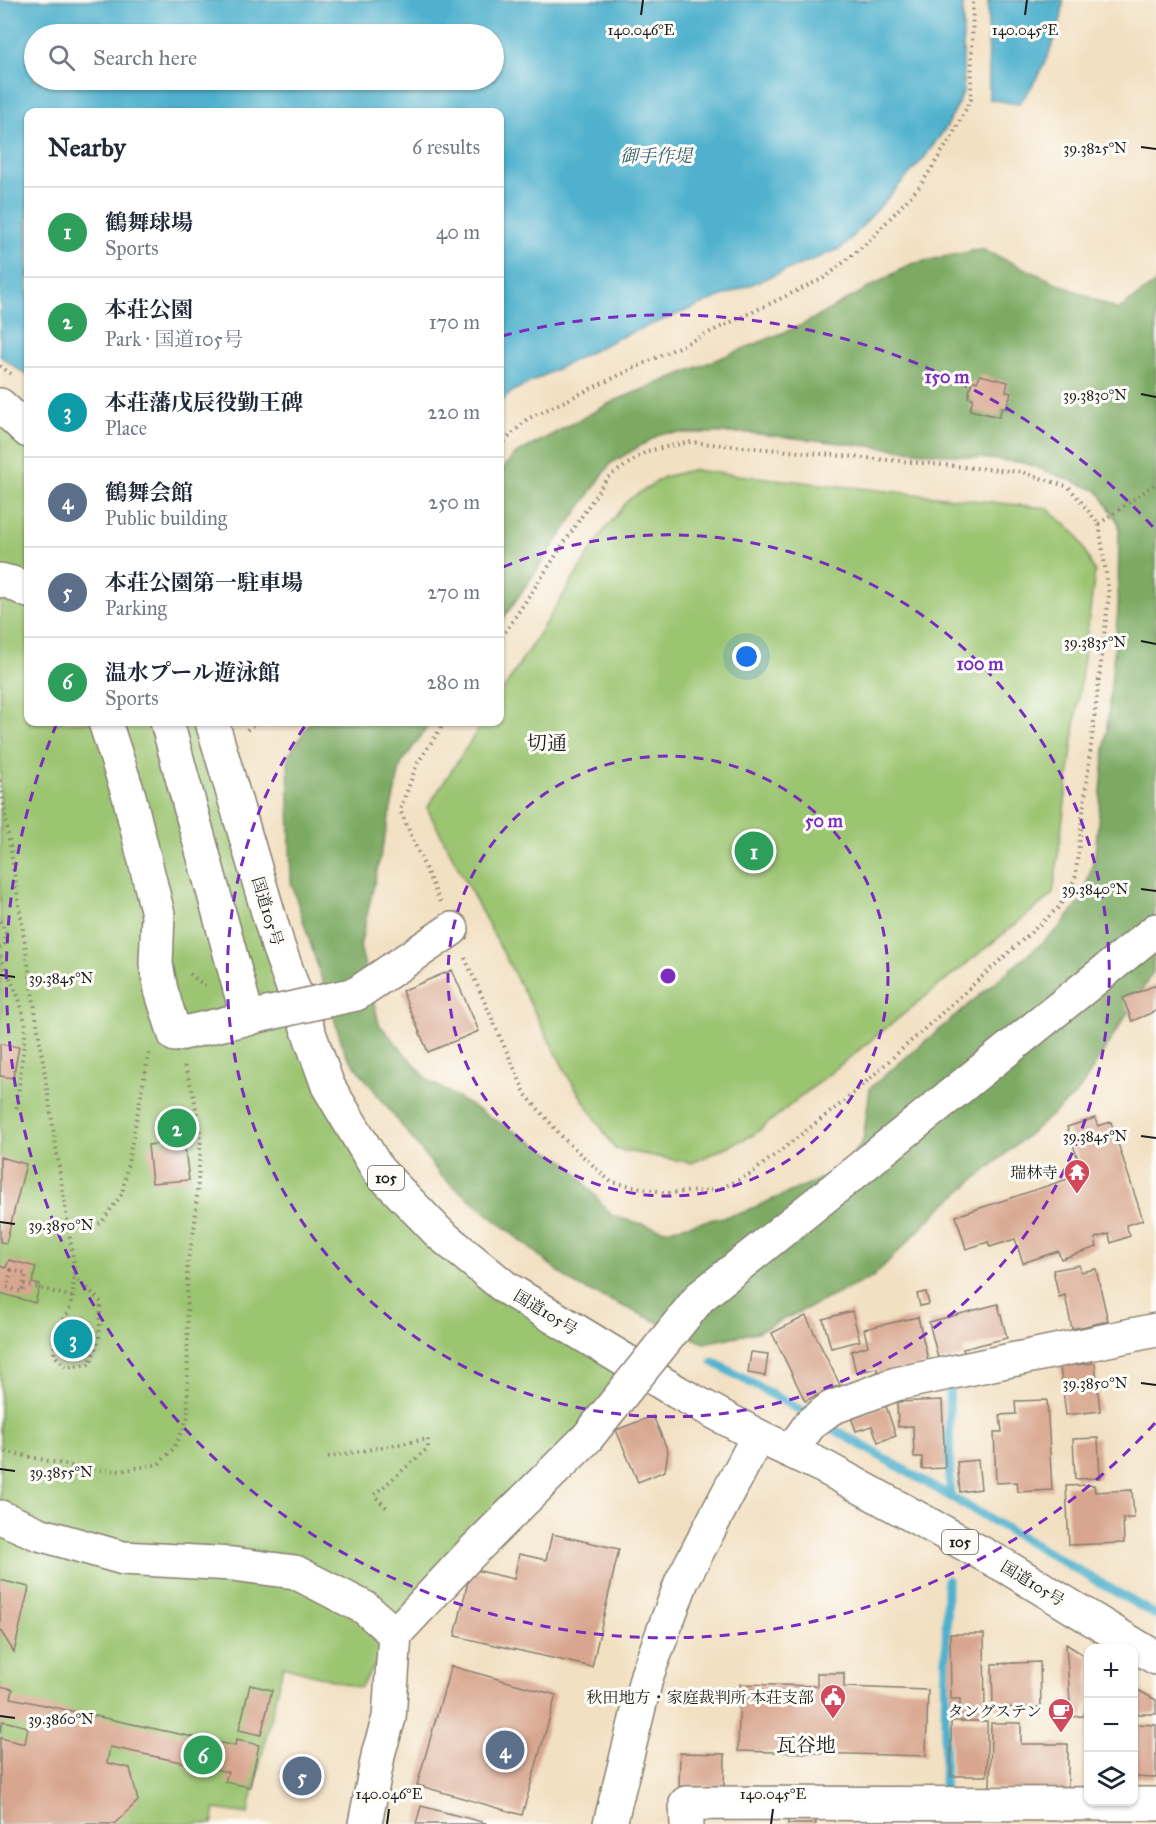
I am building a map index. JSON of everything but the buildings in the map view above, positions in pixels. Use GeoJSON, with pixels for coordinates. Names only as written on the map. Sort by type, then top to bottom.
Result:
{"type":"FeatureCollection","features":[{"type":"Feature","properties":{"kind":"main road"},"geometry":{"type":"LineString","coordinates":[[0,405],[24,426]]}},
{"type":"Feature","properties":{"kind":"main road"},"geometry":{"type":"LineString","coordinates":[[0,580],[24,589]]}},
{"type":"Feature","properties":{"kind":"main road"},"geometry":{"type":"LineString","coordinates":[[106,726],[129,796],[158,914],[156,964],[173,1030],[259,1016],[356,994],[452,929]]}},
{"type":"Feature","properties":{"kind":"main road"},"geometry":{"type":"LineString","coordinates":[[167,726],[259,1016]]}},
{"type":"Feature","properties":{"kind":"main road","name":"国道105号"},"geometry":{"type":"LineString","coordinates":[[213,726],[278,946],[328,1086],[378,1170],[440,1234],[506,1288],[677,1392],[1005,1566],[1156,1658]]}},
{"type":"Feature","properties":{"kind":"main road"},"geometry":{"type":"LineString","coordinates":[[365,1824],[379,1751],[389,1718],[395,1634],[470,1554],[587,1438],[700,1297],[1156,930]]}},
{"type":"Feature","properties":{"kind":"main road"},"geometry":{"type":"LineString","coordinates":[[791,1451],[821,1415],[896,1384],[1156,1330]]}},
{"type":"Feature","properties":{"kind":"main road"},"geometry":{"type":"LineString","coordinates":[[610,1824],[646,1675],[678,1591],[758,1436]]}},
{"type":"Feature","properties":{"kind":"main road"},"geometry":{"type":"LineString","coordinates":[[0,1517],[39,1534],[123,1558],[233,1564],[295,1572],[365,1608],[395,1634]]}},
{"type":"Feature","properties":{"kind":"main road"},"geometry":{"type":"LineString","coordinates":[[687,1824],[686,1803],[1156,1804]]}},
{"type":"Feature","properties":{"kind":"path"},"geometry":{"type":"LineString","coordinates":[[504,442],[527,419],[826,278],[869,241],[920,186],[951,138],[971,99],[974,0]]}},
{"type":"Feature","properties":{"kind":"path"},"geometry":{"type":"LineString","coordinates":[[443,726],[417,764],[400,810],[526,1095],[565,1140],[611,1182],[668,1193],[717,1190],[749,1175],[847,1099],[1059,907],[1075,879],[1109,594],[1099,524],[1069,487],[1021,472],[689,442],[647,452],[607,478],[504,634]]}},
{"type":"Feature","properties":{"kind":"path"},"geometry":{"type":"LineString","coordinates":[[1099,524],[1156,483]]}},
{"type":"Feature","properties":{"kind":"path"},"geometry":{"type":"LineString","coordinates":[[0,780],[69,1229],[74,1297],[56,1331],[54,1355],[66,1367],[90,1364],[99,1338],[101,1302],[74,1275]]}},
{"type":"Feature","properties":{"kind":"path"},"geometry":{"type":"LineString","coordinates":[[0,921],[6,933],[4,946],[0,948]]}},
{"type":"Feature","properties":{"kind":"path"},"geometry":{"type":"LineString","coordinates":[[0,956],[19,998],[26,1026],[16,1112]]}},
{"type":"Feature","properties":{"kind":"path"},"geometry":{"type":"LineString","coordinates":[[189,973],[259,1016]]}},
{"type":"Feature","properties":{"kind":"path"},"geometry":{"type":"LineString","coordinates":[[0,1450],[81,1468],[120,1471],[159,1464],[174,1448],[188,1417],[187,1265],[195,1224],[201,1139],[193,1092],[173,1030],[158,1031],[150,1044],[122,1194],[101,1223],[69,1229]]}},
{"type":"Feature","properties":{"kind":"path"},"geometry":{"type":"LineString","coordinates":[[11,1270],[26,1274],[24,1284],[22,1292],[7,1287],[11,1270]]}},
{"type":"Feature","properties":{"kind":"path"},"geometry":{"type":"LineString","coordinates":[[24,1284],[74,1297]]}},
{"type":"Feature","properties":{"kind":"path"},"geometry":{"type":"LineString","coordinates":[[327,1456],[428,1439],[428,1448],[374,1495],[389,1510]]}},
{"type":"Feature","properties":{"kind":"green space"},"geometry":{"type":"Polygon","coordinates":[[[981,249],[1118,310],[1156,283],[1156,857],[1153,972],[1077,1094],[942,1207],[873,1277],[757,1332],[704,1343],[574,1284],[441,1176],[345,1053],[291,882],[288,757],[307,726],[428,726],[401,764],[360,946],[379,1024],[429,1081],[568,1163],[612,1216],[665,1230],[741,1213],[839,1171],[863,1141],[870,1088],[1057,930],[1082,900],[1095,855],[1118,609],[1119,524],[1098,491],[1025,463],[749,433],[662,433],[611,463],[504,617],[504,468],[514,455],[614,401],[802,325],[911,264],[981,249]]]}},
{"type":"Feature","properties":{"kind":"green space"},"geometry":{"type":"Polygon","coordinates":[[[0,405],[24,427],[24,726],[213,726],[328,1085],[440,1234],[641,1369],[395,1634],[360,1688],[283,1666],[248,1814],[215,1809],[212,1824],[0,1824],[0,405]]]}},
{"type":"Feature","properties":{"kind":"green space"},"geometry":{"type":"Polygon","coordinates":[[[691,470],[1047,508],[1077,535],[1095,572],[1053,894],[753,1135],[692,1163],[615,1149],[569,1078],[427,808],[480,726],[504,726],[504,689],[603,532],[628,500],[664,477],[691,470]]]}},
{"type":"Feature","properties":{"kind":"water","name":"御手作堤"},"geometry":{"type":"Polygon","coordinates":[[[0,0],[963,0],[963,92],[958,104],[947,126],[924,158],[842,248],[616,339],[513,391],[504,399],[504,108],[24,108],[24,373],[0,356],[0,0]]]}},
{"type":"Feature","properties":{"kind":"water"},"geometry":{"type":"Polygon","coordinates":[[[988,0],[1063,0],[1059,25],[1048,55],[1033,84],[1018,104],[989,99],[988,0]]]}},
{"type":"Feature","properties":{"kind":"waterway"},"geometry":{"type":"LineString","coordinates":[[713,1362],[811,1416]]}},
{"type":"Feature","properties":{"kind":"waterway"},"geometry":{"type":"LineString","coordinates":[[949,1387],[950,1496]]}},
{"type":"Feature","properties":{"kind":"waterway"},"geometry":{"type":"LineString","coordinates":[[823,1423],[1156,1615]]}},
{"type":"Feature","properties":{"kind":"waterway"},"geometry":{"type":"LineString","coordinates":[[944,1790],[947,1580]]}},
{"type":"Feature","properties":{"kind":"place","name":"鶴舞球場"},"geometry":{"type":"Point","coordinates":[754,851]}},
{"type":"Feature","properties":{"kind":"place","name":"本荘公園"},"geometry":{"type":"Point","coordinates":[177,1128]}},
{"type":"Feature","properties":{"kind":"place","name":"瑞林寺"},"geometry":{"type":"Point","coordinates":[1077,1195]}},
{"type":"Feature","properties":{"kind":"place","name":"本荘藩戊辰役勤王碑"},"geometry":{"type":"Point","coordinates":[73,1339]}},
{"type":"Feature","properties":{"kind":"place","name":"秋田地方・家庭裁判所 本荘支部"},"geometry":{"type":"Point","coordinates":[833,1720]}},
{"type":"Feature","properties":{"kind":"place","name":"タングステン"},"geometry":{"type":"Point","coordinates":[1061,1734]}},
{"type":"Feature","properties":{"kind":"place","name":"鶴舞会館"},"geometry":{"type":"Point","coordinates":[505,1750]}},
{"type":"Feature","properties":{"kind":"place","name":"温水プール遊泳館"},"geometry":{"type":"Point","coordinates":[203,1755]}},
{"type":"Feature","properties":{"kind":"place","name":"本荘公園第一駐車場"},"geometry":{"type":"Point","coordinates":[302,1776]}},
{"type":"Feature","properties":{"kind":"district","name":"切通"},"geometry":{"type":"Point","coordinates":[547,743]}},
{"type":"Feature","properties":{"kind":"district","name":"瓦谷地"},"geometry":{"type":"Point","coordinates":[806,1745]}}]}
